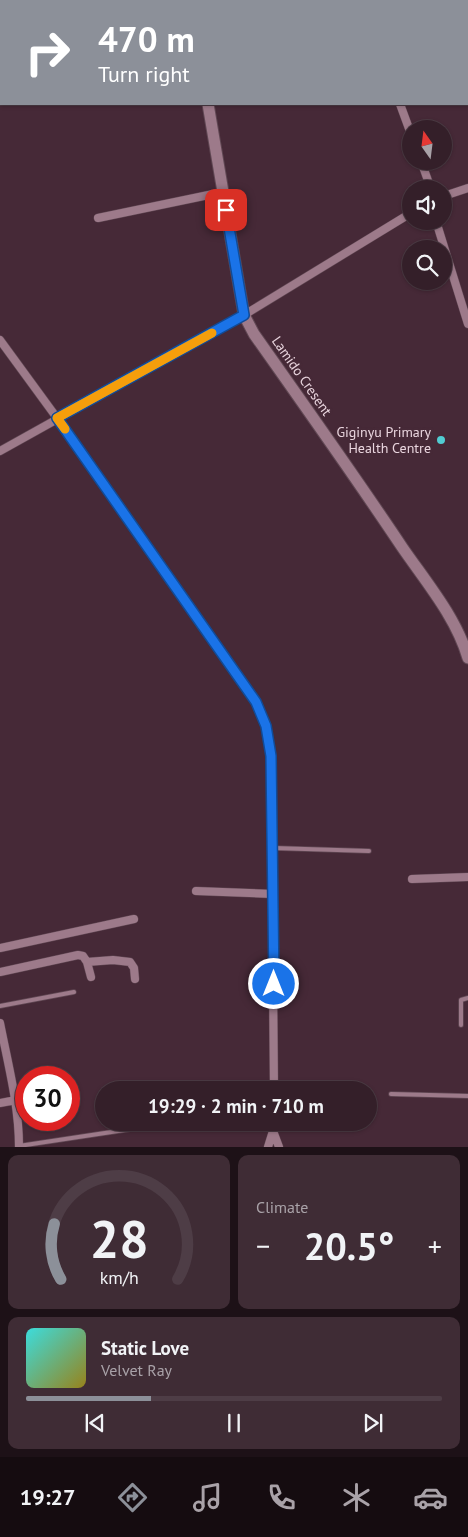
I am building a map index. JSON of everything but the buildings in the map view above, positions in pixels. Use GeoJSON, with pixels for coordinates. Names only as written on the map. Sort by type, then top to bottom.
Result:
{"type":"FeatureCollection","features":[{"type":"Feature","properties":{"kind":"street","name":"Lamido Cresent"},"geometry":{"type":"LineString","coordinates":[[208,105],[244,315],[254,334],[384,519],[450,618],[465,647],[468,658]]}},
{"type":"Feature","properties":{"kind":"street"},"geometry":{"type":"LineString","coordinates":[[400,105],[406,120]]}},
{"type":"Feature","properties":{"kind":"street"},"geometry":{"type":"LineString","coordinates":[[452,193],[468,188]]}},
{"type":"Feature","properties":{"kind":"street"},"geometry":{"type":"LineString","coordinates":[[98,218],[223,192]]}},
{"type":"Feature","properties":{"kind":"street"},"geometry":{"type":"LineString","coordinates":[[0,451],[244,315],[402,218]]}},
{"type":"Feature","properties":{"kind":"street"},"geometry":{"type":"LineString","coordinates":[[439,230],[465,302],[468,324]]}},
{"type":"Feature","properties":{"kind":"street"},"geometry":{"type":"LineString","coordinates":[[0,340],[57,418],[256,702],[266,726],[271,756],[274,1081]]}},
{"type":"Feature","properties":{"kind":"street"},"geometry":{"type":"LineString","coordinates":[[412,879],[468,877]]}},
{"type":"Feature","properties":{"kind":"street"},"geometry":{"type":"LineString","coordinates":[[196,891],[273,894]]}},
{"type":"Feature","properties":{"kind":"street"},"geometry":{"type":"LineString","coordinates":[[0,948],[134,920]]}},
{"type":"Feature","properties":{"kind":"street"},"geometry":{"type":"LineString","coordinates":[[0,972],[78,955],[83,956],[87,962],[91,977]]}},
{"type":"Feature","properties":{"kind":"street"},"geometry":{"type":"LineString","coordinates":[[87,962],[114,960],[130,962],[134,968],[135,979]]}},
{"type":"Feature","properties":{"kind":"street"},"geometry":{"type":"LineString","coordinates":[[0,1023],[15,1095]]}},
{"type":"Feature","properties":{"kind":"street"},"geometry":{"type":"LineString","coordinates":[[0,1103],[15,1100]]}},
{"type":"Feature","properties":{"kind":"street"},"geometry":{"type":"LineString","coordinates":[[19,1131],[19,1147]]}},
{"type":"Feature","properties":{"kind":"street"},"geometry":{"type":"LineString","coordinates":[[268,1147],[273,1131]]}},
{"type":"Feature","properties":{"kind":"street"},"geometry":{"type":"LineString","coordinates":[[273,1131],[279,1147]]}},
{"type":"Feature","properties":{"kind":"lane"},"geometry":{"type":"LineString","coordinates":[[273,848],[369,851]]}},
{"type":"Feature","properties":{"kind":"lane"},"geometry":{"type":"LineString","coordinates":[[0,1006],[74,992]]}},
{"type":"Feature","properties":{"kind":"lane"},"geometry":{"type":"LineString","coordinates":[[461,1025],[460,1000],[468,998]]}},
{"type":"Feature","properties":{"kind":"lane"},"geometry":{"type":"LineString","coordinates":[[391,1094],[468,1096]]}},
{"type":"Feature","properties":{"kind":"lane"},"geometry":{"type":"LineString","coordinates":[[19,1147],[119,1131]]}},
{"type":"Feature","properties":{"kind":"slow traffic"},"geometry":{"type":"LineString","coordinates":[[65,429],[57,418],[212,333]]}},
{"type":"Feature","properties":{"kind":"place","name":"Giginyu Primary Health Centre"},"geometry":{"type":"Point","coordinates":[441,440]}},
{"type":"Feature","properties":{"kind":"route"},"geometry":{"type":"LineString","coordinates":[[226,210],[244,315],[57,418],[256,702],[266,726],[271,756],[274,984]]}}]}
